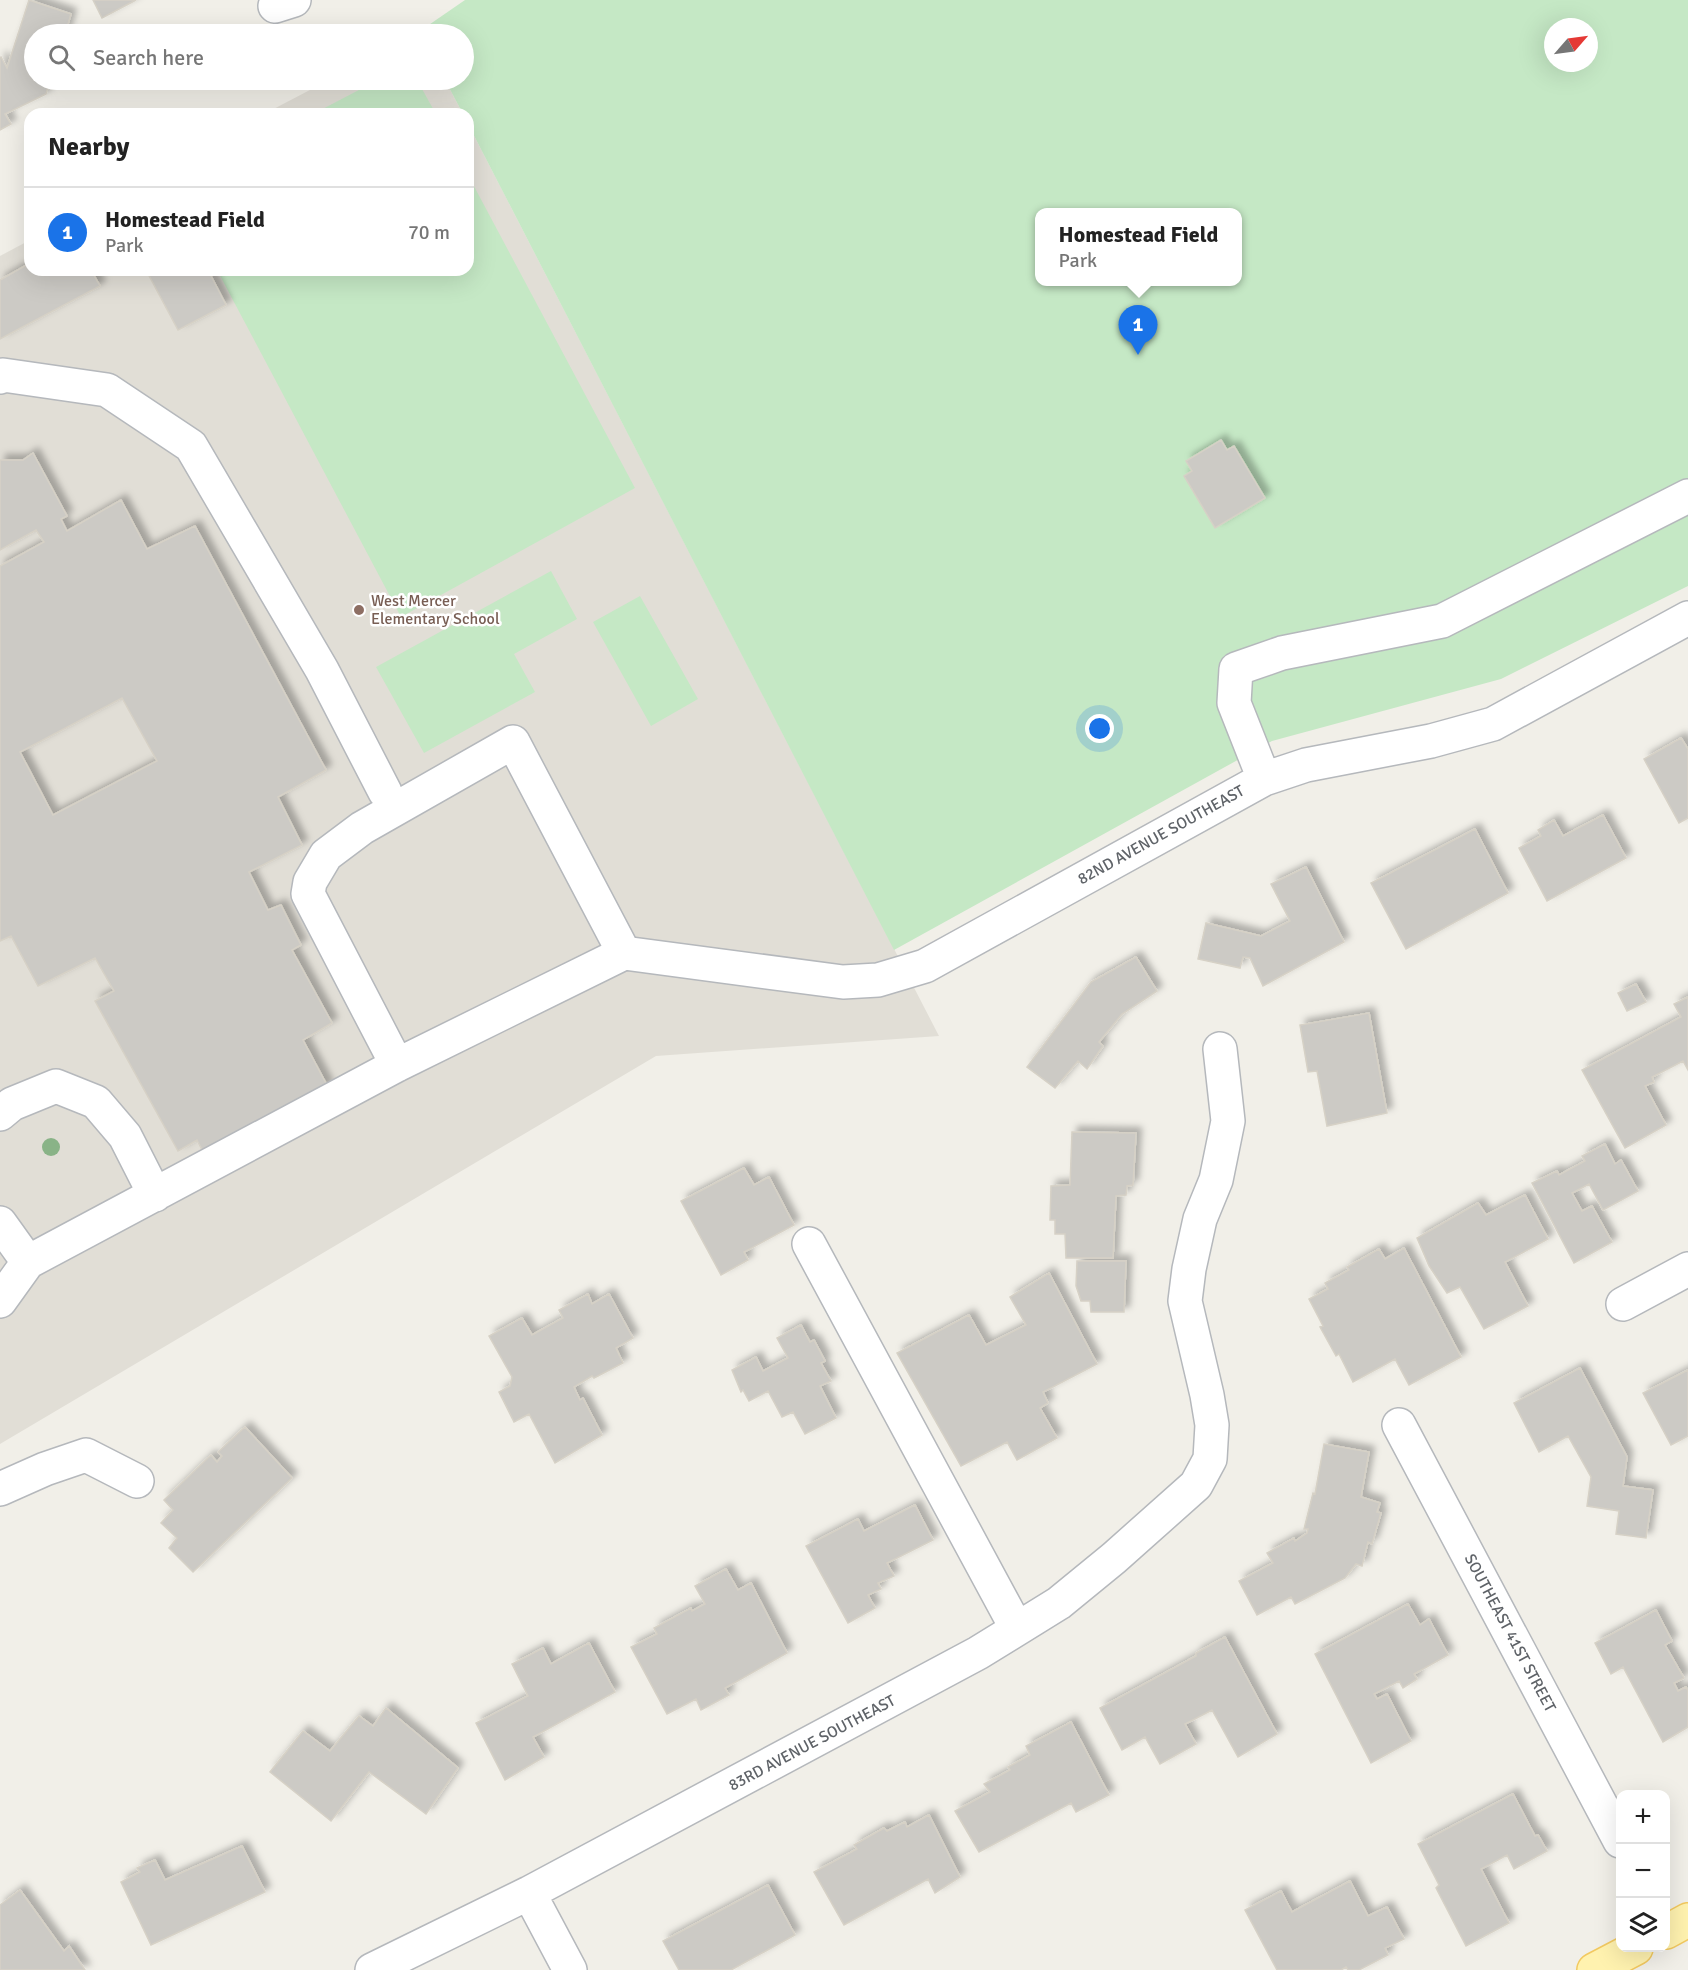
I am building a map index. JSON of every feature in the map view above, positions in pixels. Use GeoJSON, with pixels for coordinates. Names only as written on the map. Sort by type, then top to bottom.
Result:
{"type":"FeatureCollection","features":[{"type":"Feature","properties":{"kind":"main road"},"geometry":{"type":"LineString","coordinates":[[1594,1970],[1627,1952]]}},
{"type":"Feature","properties":{"kind":"street"},"geometry":{"type":"LineString","coordinates":[[0,376],[107,390],[190,446],[322,670],[385,792]]}},
{"type":"Feature","properties":{"kind":"street"},"geometry":{"type":"LineString","coordinates":[[1264,779],[1234,703],[1236,669],[1282,653],[1442,621],[1688,496]]}},
{"type":"Feature","properties":{"kind":"street","name":"82ND AVENUE SOUTHEAST"},"geometry":{"type":"LineString","coordinates":[[624,953],[843,982],[878,980],[925,966],[1264,779],[1306,765],[1431,741],[1493,724],[1688,618]]}},
{"type":"Feature","properties":{"kind":"street"},"geometry":{"type":"LineString","coordinates":[[0,1301],[28,1262],[397,1065],[624,953],[513,742],[362,828],[326,855],[310,882],[308,894],[397,1065]]}},
{"type":"Feature","properties":{"kind":"street","name":"83RD AVENUE SOUTHEAST"},"geometry":{"type":"LineString","coordinates":[[372,1970],[529,1893],[968,1659],[1059,1603],[1196,1485],[1210,1459],[1212,1425],[1185,1301],[1189,1269],[1200,1219],[1215,1180],[1228,1121],[1220,1049]]}},
{"type":"Feature","properties":{"kind":"street"},"geometry":{"type":"LineString","coordinates":[[4,1100],[56,1086],[96,1102],[125,1136],[154,1195]]}},
{"type":"Feature","properties":{"kind":"street"},"geometry":{"type":"LineString","coordinates":[[0,1223],[28,1262]]}},
{"type":"Feature","properties":{"kind":"street"},"geometry":{"type":"LineString","coordinates":[[809,1244],[1017,1629]]}},
{"type":"Feature","properties":{"kind":"street"},"geometry":{"type":"LineString","coordinates":[[1623,1304],[1688,1269]]}},
{"type":"Feature","properties":{"kind":"street","name":"SOUTHEAST 41ST STREET"},"geometry":{"type":"LineString","coordinates":[[1399,1425],[1616,1833]]}},
{"type":"Feature","properties":{"kind":"street"},"geometry":{"type":"LineString","coordinates":[[0,1489],[45,1469],[86,1455],[137,1481]]}},
{"type":"Feature","properties":{"kind":"street"},"geometry":{"type":"LineString","coordinates":[[529,1893],[570,1970]]}},
{"type":"Feature","properties":{"kind":"shaded area"},"geometry":{"type":"Polygon","coordinates":[[[310,90],[450,90],[460,108],[275,108],[310,90]]]}},
{"type":"Feature","properties":{"kind":"shaded area","name":"West Mercer Elementary School"},"geometry":{"type":"Polygon","coordinates":[[[474,136],[939,1036],[656,1056],[0,1444],[0,256],[24,243],[24,276],[474,276],[474,136]]]}},
{"type":"Feature","properties":{"kind":"green space"},"geometry":{"type":"Polygon","coordinates":[[[465,0],[1688,0],[1688,586],[1501,679],[1272,741],[894,950],[474,136],[474,108],[460,108],[450,90],[474,90],[474,24],[430,24],[465,0]]]}},
{"type":"Feature","properties":{"kind":"green space"},"geometry":{"type":"Polygon","coordinates":[[[359,90],[423,90],[433,108],[324,108],[359,90]]]}},
{"type":"Feature","properties":{"kind":"green space"},"geometry":{"type":"Polygon","coordinates":[[[474,186],[635,488],[401,617],[220,276],[474,276],[474,186]]]}},
{"type":"Feature","properties":{"kind":"green space"},"geometry":{"type":"Polygon","coordinates":[[[551,571],[577,619],[514,654],[535,692],[424,753],[376,667],[551,571]]]}},
{"type":"Feature","properties":{"kind":"green space"},"geometry":{"type":"Polygon","coordinates":[[[640,596],[698,699],[651,726],[593,622],[640,596]]]}},
{"type":"Feature","properties":{"kind":"building"},"geometry":{"type":"Polygon","coordinates":[[[29,0],[71,14],[68,24],[24,24],[24,90],[47,90],[46,94],[5,114],[11,124],[0,130],[1,57],[7,68],[29,0]]]}},
{"type":"Feature","properties":{"kind":"building"},"geometry":{"type":"Polygon","coordinates":[[[93,0],[136,0],[102,18],[93,0]]]}},
{"type":"Feature","properties":{"kind":"building"},"geometry":{"type":"Polygon","coordinates":[[[24,266],[24,276],[94,276],[100,286],[0,339],[0,280],[24,266]]]}},
{"type":"Feature","properties":{"kind":"building"},"geometry":{"type":"Polygon","coordinates":[[[149,276],[211,276],[226,305],[178,330],[149,276]]]}},
{"type":"Feature","properties":{"kind":"building"},"geometry":{"type":"Polygon","coordinates":[[[1221,440],[1227,450],[1234,446],[1265,498],[1215,528],[1184,476],[1192,471],[1186,461],[1221,440]]]}},
{"type":"Feature","properties":{"kind":"building"},"geometry":{"type":"Polygon","coordinates":[[[33,453],[67,516],[61,519],[67,531],[121,500],[147,549],[195,526],[326,770],[278,797],[302,845],[249,872],[268,910],[281,905],[301,945],[292,950],[332,1023],[303,1040],[328,1087],[204,1154],[197,1140],[178,1151],[95,1001],[114,991],[95,958],[38,986],[11,936],[0,941],[0,566],[44,542],[36,530],[0,550],[0,460],[23,460],[33,453]],[[122,698],[20,752],[53,815],[157,761],[122,698]]]}},
{"type":"Feature","properties":{"kind":"building"},"geometry":{"type":"Polygon","coordinates":[[[1681,738],[1688,749],[1688,818],[1679,823],[1644,759],[1681,738]]]}},
{"type":"Feature","properties":{"kind":"building"},"geometry":{"type":"Polygon","coordinates":[[[1603,815],[1626,858],[1547,901],[1519,848],[1541,836],[1538,830],[1554,820],[1563,836],[1603,815]]]}},
{"type":"Feature","properties":{"kind":"building"},"geometry":{"type":"Polygon","coordinates":[[[1475,829],[1508,893],[1406,949],[1371,883],[1475,829]]]}},
{"type":"Feature","properties":{"kind":"building"},"geometry":{"type":"Polygon","coordinates":[[[1306,867],[1344,942],[1263,986],[1250,958],[1243,957],[1240,968],[1198,959],[1206,923],[1261,936],[1290,921],[1271,884],[1306,867]]]}},
{"type":"Feature","properties":{"kind":"building"},"geometry":{"type":"Polygon","coordinates":[[[1136,957],[1157,991],[1122,1014],[1099,1042],[1103,1046],[1087,1069],[1078,1061],[1055,1088],[1027,1067],[1091,982],[1136,957]]]}},
{"type":"Feature","properties":{"kind":"building"},"geometry":{"type":"Polygon","coordinates":[[[1636,984],[1646,1002],[1627,1011],[1618,993],[1636,984]]]}},
{"type":"Feature","properties":{"kind":"building"},"geometry":{"type":"Polygon","coordinates":[[[1688,997],[1688,1070],[1683,1061],[1652,1077],[1654,1082],[1645,1086],[1666,1125],[1625,1148],[1582,1070],[1681,1017],[1674,1004],[1688,997]]]}},
{"type":"Feature","properties":{"kind":"building"},"geometry":{"type":"Polygon","coordinates":[[[1369,1013],[1387,1113],[1327,1126],[1317,1071],[1308,1072],[1300,1025],[1369,1013]]]}},
{"type":"Feature","properties":{"kind":"building"},"geometry":{"type":"Polygon","coordinates":[[[1072,1132],[1136,1133],[1133,1185],[1127,1186],[1126,1195],[1116,1196],[1113,1258],[1066,1258],[1065,1234],[1055,1234],[1055,1220],[1050,1220],[1051,1186],[1070,1185],[1072,1132]]]}},
{"type":"Feature","properties":{"kind":"building"},"geometry":{"type":"Polygon","coordinates":[[[1605,1144],[1615,1164],[1621,1160],[1638,1191],[1603,1210],[1589,1184],[1572,1193],[1582,1211],[1592,1206],[1612,1242],[1574,1263],[1532,1183],[1557,1171],[1559,1175],[1585,1161],[1582,1156],[1605,1144]]]}},
{"type":"Feature","properties":{"kind":"building"},"geometry":{"type":"Polygon","coordinates":[[[744,1168],[754,1185],[769,1177],[794,1225],[744,1252],[748,1260],[721,1275],[681,1201],[744,1168]]]}},
{"type":"Feature","properties":{"kind":"building"},"geometry":{"type":"Polygon","coordinates":[[[1525,1195],[1548,1239],[1505,1262],[1528,1306],[1484,1329],[1460,1287],[1447,1293],[1429,1266],[1417,1238],[1478,1203],[1486,1215],[1525,1195]]]}},
{"type":"Feature","properties":{"kind":"building"},"geometry":{"type":"Polygon","coordinates":[[[1404,1248],[1461,1357],[1409,1385],[1395,1359],[1353,1382],[1339,1354],[1336,1356],[1320,1327],[1323,1326],[1309,1299],[1328,1289],[1325,1283],[1349,1270],[1347,1267],[1379,1249],[1385,1259],[1404,1248]]]}},
{"type":"Feature","properties":{"kind":"building"},"geometry":{"type":"Polygon","coordinates":[[[1077,1261],[1126,1261],[1124,1312],[1091,1312],[1090,1301],[1081,1301],[1076,1286],[1077,1261]]]}},
{"type":"Feature","properties":{"kind":"building"},"geometry":{"type":"Polygon","coordinates":[[[1049,1273],[1097,1364],[1043,1392],[1048,1403],[1040,1408],[1057,1438],[1017,1460],[1007,1442],[961,1466],[897,1353],[969,1315],[986,1345],[1026,1325],[1010,1297],[1049,1273]]]}},
{"type":"Feature","properties":{"kind":"building"},"geometry":{"type":"Polygon","coordinates":[[[588,1294],[592,1304],[609,1294],[633,1338],[616,1348],[623,1363],[594,1378],[592,1376],[574,1387],[580,1400],[583,1398],[602,1435],[555,1463],[529,1414],[514,1422],[499,1392],[510,1386],[512,1377],[489,1336],[522,1318],[532,1335],[563,1318],[559,1310],[588,1294]]]}},
{"type":"Feature","properties":{"kind":"building"},"geometry":{"type":"Polygon","coordinates":[[[801,1325],[810,1342],[814,1340],[825,1361],[821,1363],[831,1381],[820,1386],[836,1418],[805,1434],[793,1412],[782,1417],[768,1391],[749,1401],[743,1390],[741,1392],[732,1370],[756,1357],[763,1371],[788,1358],[777,1338],[801,1325]]]}},
{"type":"Feature","properties":{"kind":"building"},"geometry":{"type":"Polygon","coordinates":[[[1580,1368],[1627,1457],[1623,1486],[1653,1490],[1646,1538],[1616,1534],[1619,1511],[1587,1506],[1591,1477],[1568,1436],[1539,1452],[1514,1403],[1580,1368]]]}},
{"type":"Feature","properties":{"kind":"building"},"geometry":{"type":"Polygon","coordinates":[[[1688,1370],[1688,1436],[1671,1445],[1643,1393],[1688,1370]]]}},
{"type":"Feature","properties":{"kind":"building"},"geometry":{"type":"Polygon","coordinates":[[[245,1427],[292,1478],[193,1572],[169,1548],[177,1538],[161,1523],[173,1510],[164,1500],[211,1455],[217,1462],[222,1456],[218,1452],[245,1427]]]}},
{"type":"Feature","properties":{"kind":"building"},"geometry":{"type":"Polygon","coordinates":[[[1324,1444],[1369,1452],[1361,1497],[1380,1503],[1377,1512],[1381,1513],[1372,1544],[1368,1542],[1362,1566],[1356,1564],[1345,1578],[1295,1604],[1291,1597],[1257,1615],[1239,1581],[1273,1563],[1267,1553],[1307,1533],[1308,1529],[1304,1529],[1313,1493],[1315,1494],[1324,1444]]]}},
{"type":"Feature","properties":{"kind":"building"},"geometry":{"type":"Polygon","coordinates":[[[915,1505],[933,1540],[887,1563],[894,1576],[878,1583],[881,1589],[868,1595],[875,1608],[848,1623],[806,1546],[858,1519],[864,1531],[915,1505]]]}},
{"type":"Feature","properties":{"kind":"building"},"geometry":{"type":"Polygon","coordinates":[[[726,1569],[738,1590],[751,1583],[787,1653],[725,1688],[729,1695],[701,1710],[696,1699],[667,1714],[631,1647],[657,1634],[654,1628],[691,1608],[692,1611],[705,1604],[695,1586],[726,1569]]]}},
{"type":"Feature","properties":{"kind":"building"},"geometry":{"type":"Polygon","coordinates":[[[1408,1604],[1420,1625],[1429,1619],[1448,1655],[1414,1674],[1417,1679],[1403,1688],[1399,1681],[1374,1694],[1377,1699],[1387,1694],[1411,1741],[1371,1763],[1315,1654],[1408,1604]]]}},
{"type":"Feature","properties":{"kind":"building"},"geometry":{"type":"Polygon","coordinates":[[[1656,1610],[1672,1641],[1665,1645],[1684,1678],[1674,1683],[1678,1691],[1686,1687],[1688,1691],[1688,1727],[1663,1742],[1623,1667],[1611,1674],[1595,1643],[1656,1610]]]}},
{"type":"Feature","properties":{"kind":"building"},"geometry":{"type":"Polygon","coordinates":[[[1225,1637],[1277,1734],[1238,1757],[1212,1710],[1185,1724],[1196,1744],[1160,1764],[1145,1737],[1122,1750],[1100,1708],[1196,1656],[1196,1653],[1225,1637]]]}},
{"type":"Feature","properties":{"kind":"building"},"geometry":{"type":"Polygon","coordinates":[[[589,1643],[615,1692],[533,1737],[544,1757],[505,1780],[476,1723],[528,1696],[512,1664],[543,1648],[551,1664],[589,1643]]]}},
{"type":"Feature","properties":{"kind":"building"},"geometry":{"type":"Polygon","coordinates":[[[386,1708],[458,1768],[426,1814],[369,1772],[331,1821],[270,1772],[303,1731],[330,1751],[359,1716],[373,1726],[386,1708]]]}},
{"type":"Feature","properties":{"kind":"building"},"geometry":{"type":"Polygon","coordinates":[[[1071,1722],[1109,1795],[1076,1812],[1071,1803],[979,1852],[955,1811],[990,1792],[984,1784],[1010,1770],[1008,1767],[1030,1755],[1026,1746],[1071,1722]]]}},
{"type":"Feature","properties":{"kind":"building"},"geometry":{"type":"Polygon","coordinates":[[[1513,1794],[1535,1836],[1538,1835],[1547,1851],[1514,1869],[1507,1855],[1481,1869],[1509,1923],[1466,1946],[1436,1888],[1439,1885],[1418,1844],[1513,1794]]]}},
{"type":"Feature","properties":{"kind":"building"},"geometry":{"type":"Polygon","coordinates":[[[929,1815],[960,1877],[935,1893],[928,1879],[844,1925],[814,1872],[857,1849],[854,1845],[884,1828],[887,1831],[905,1822],[907,1827],[929,1815]]]}},
{"type":"Feature","properties":{"kind":"building"},"geometry":{"type":"Polygon","coordinates":[[[242,1846],[265,1892],[151,1945],[121,1882],[140,1872],[137,1868],[155,1860],[165,1880],[242,1846]]]}},
{"type":"Feature","properties":{"kind":"building"},"geometry":{"type":"Polygon","coordinates":[[[1350,1881],[1368,1916],[1387,1907],[1404,1939],[1385,1948],[1388,1955],[1359,1970],[1348,1970],[1346,1967],[1341,1970],[1277,1970],[1245,1910],[1281,1891],[1292,1912],[1350,1881]]]}},
{"type":"Feature","properties":{"kind":"building"},"geometry":{"type":"Polygon","coordinates":[[[768,1885],[795,1935],[731,1970],[679,1970],[663,1941],[768,1885]]]}},
{"type":"Feature","properties":{"kind":"building"},"geometry":{"type":"Polygon","coordinates":[[[20,1890],[64,1951],[69,1946],[85,1970],[0,1970],[0,1905],[20,1890]]]}},
{"type":"Feature","properties":{"kind":"place","name":"Homestead Field"},"geometry":{"type":"Point","coordinates":[1138,355]}},
{"type":"Feature","properties":{"kind":"place","name":"West Mercer Elementary School"},"geometry":{"type":"Point","coordinates":[359,610]}}]}
